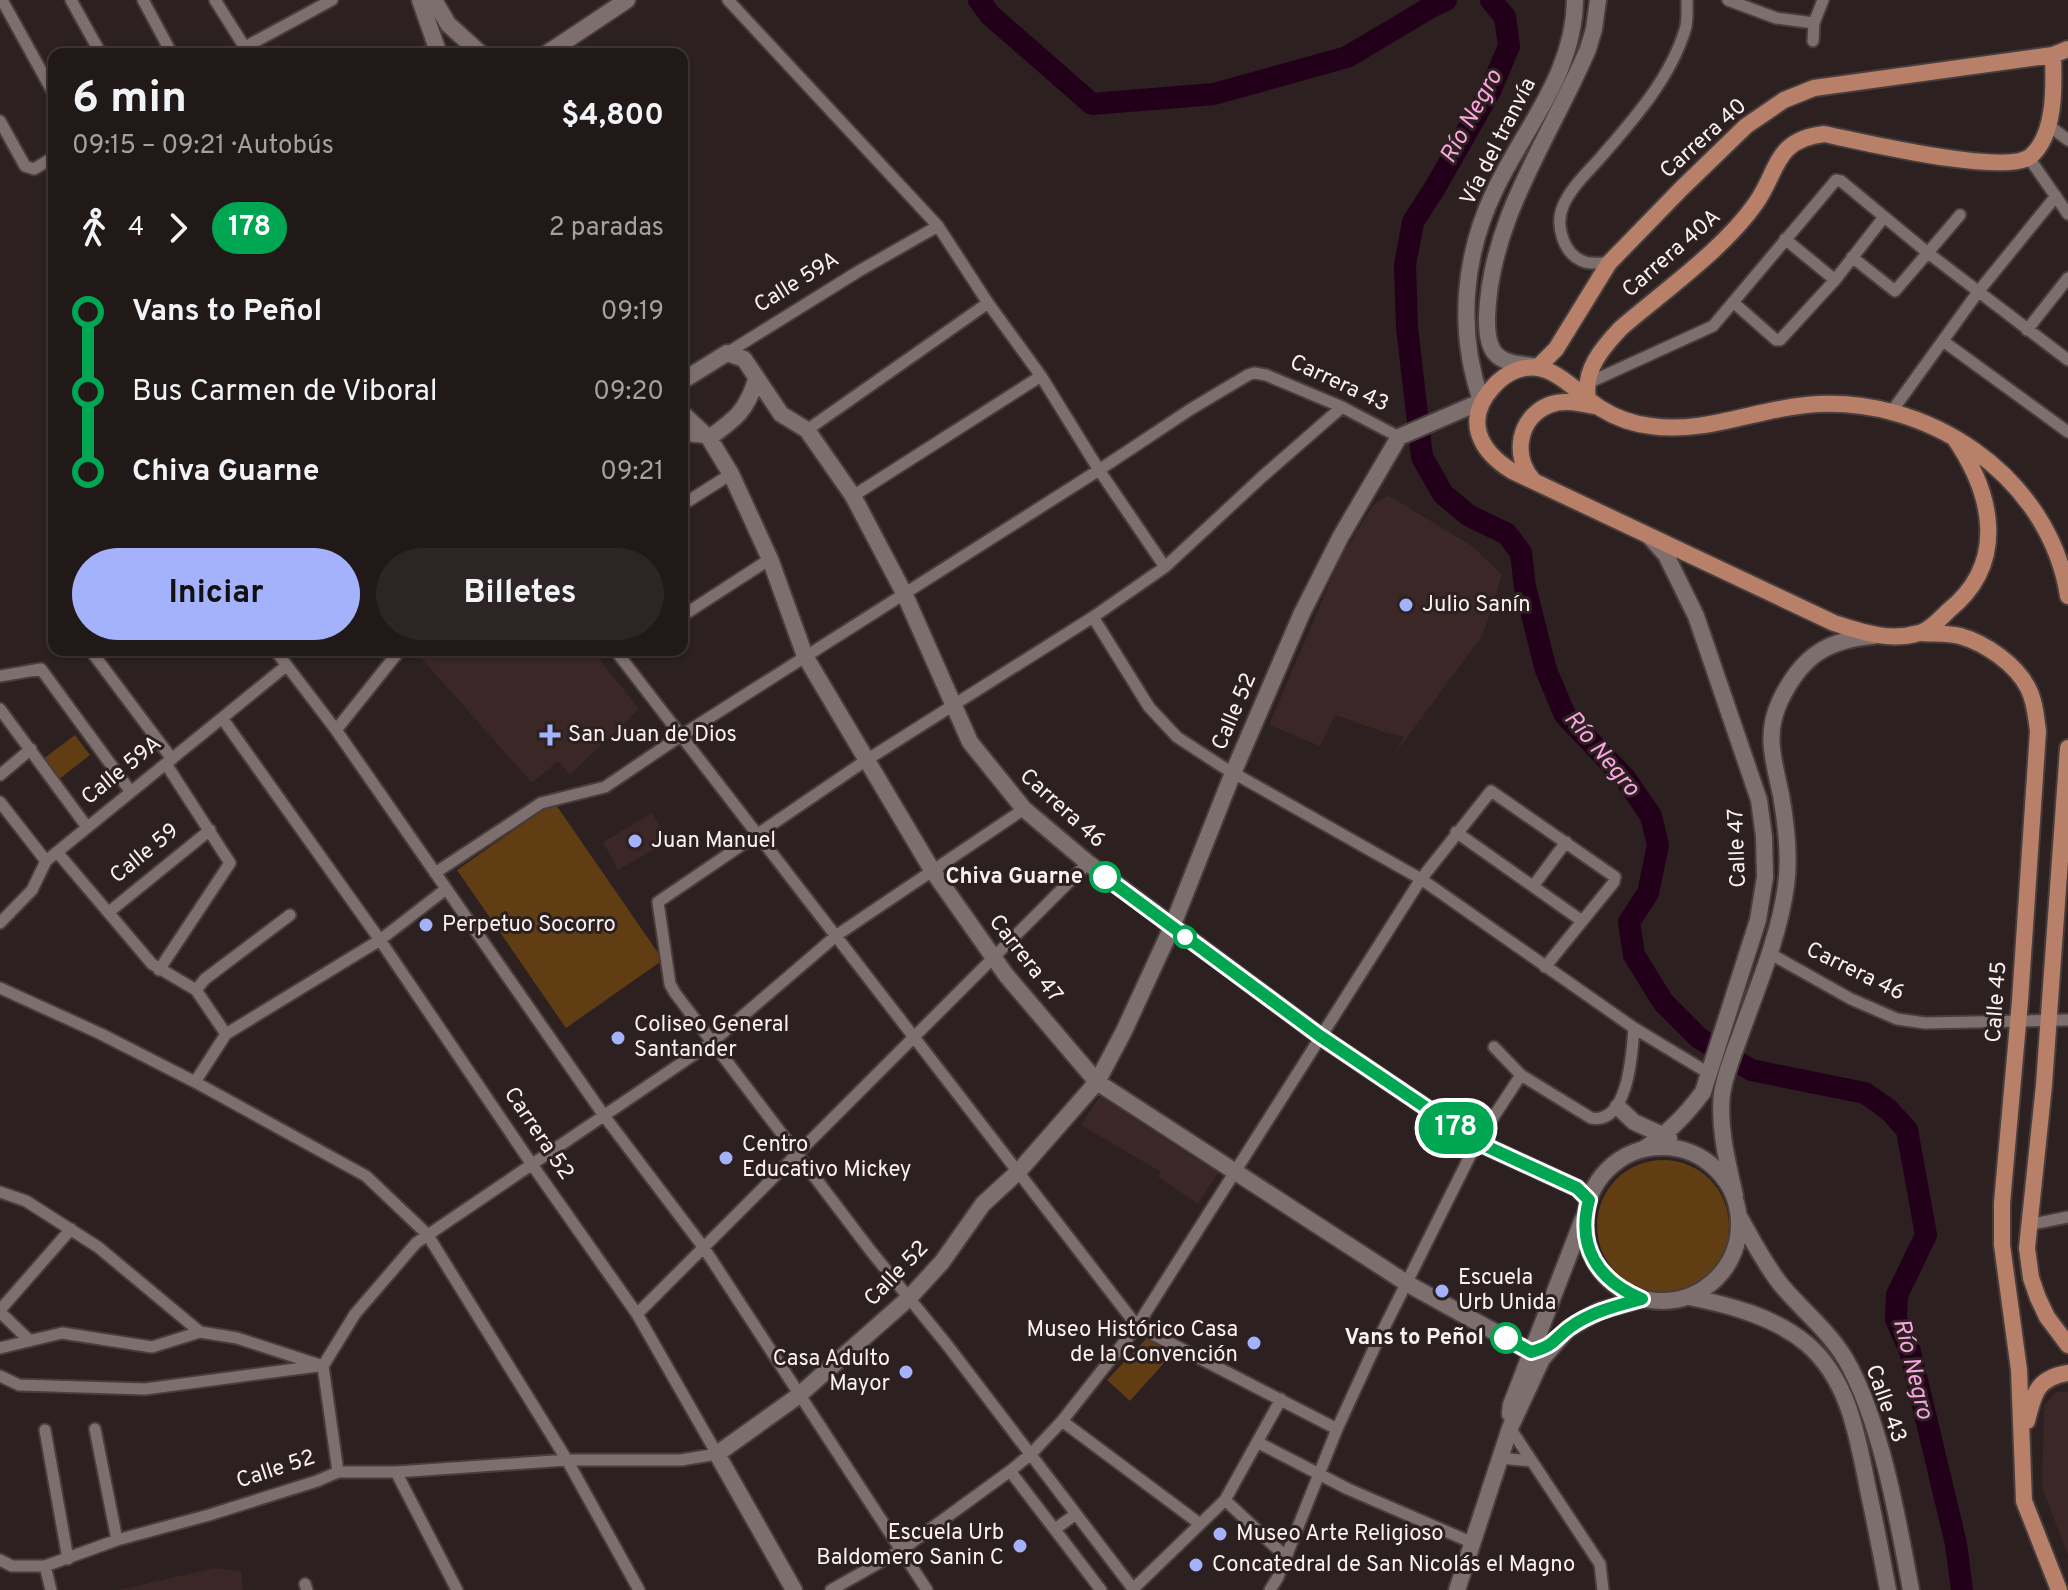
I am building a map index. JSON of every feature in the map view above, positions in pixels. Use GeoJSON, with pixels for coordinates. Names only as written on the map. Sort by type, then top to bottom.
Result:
{"type":"FeatureCollection","features":[{"type":"Feature","properties":{"kind":"main road"},"geometry":{"type":"LineString","coordinates":[[2029,158],[2037,149],[2048,125],[2060,52]]}},
{"type":"Feature","properties":{"kind":"main road","name":"Carrera 40"},"geometry":{"type":"LineString","coordinates":[[1539,366],[1556,349],[1609,263],[1735,135],[1799,92],[2060,52]]}},
{"type":"Feature","properties":{"kind":"main road","name":"Carrera 40A"},"geometry":{"type":"LineString","coordinates":[[1591,397],[1592,367],[1604,346],[1738,228],[1758,200],[1780,155],[1795,142],[1824,134],[1975,161],[2013,163],[2029,158]]}},
{"type":"Feature","properties":{"kind":"main road"},"geometry":{"type":"LineString","coordinates":[[1875,636],[1834,623],[1500,464],[1484,443],[1476,423],[1480,401],[1497,382],[1516,370],[1539,366],[1591,397],[1621,420],[1651,426],[1678,428],[1808,405],[1856,405],[1892,411],[1955,439],[1999,469],[2016,485],[2051,534],[2066,571],[2068,596]]}},
{"type":"Feature","properties":{"kind":"main road"},"geometry":{"type":"LineString","coordinates":[[1536,482],[1525,471],[1520,457],[1520,443],[1530,420],[1539,410],[1551,404],[1591,397]]}},
{"type":"Feature","properties":{"kind":"main road"},"geometry":{"type":"LineString","coordinates":[[1922,633],[1956,606],[1971,587],[1983,565],[1989,542],[1989,519],[1982,488],[1973,465],[1955,439]]}},
{"type":"Feature","properties":{"kind":"main road","name":"Calle 45"},"geometry":{"type":"LineString","coordinates":[[1875,636],[1922,633],[1958,635],[1992,651],[2015,670],[2028,688],[2035,710],[2038,731],[2002,1203],[2002,1231],[2019,1370],[2022,1444]]}},
{"type":"Feature","properties":{"kind":"main road"},"geometry":{"type":"LineString","coordinates":[[2068,748],[2049,1022],[2028,1225],[2028,1261],[2034,1287],[2047,1317],[2068,1345]]}},
{"type":"Feature","properties":{"kind":"main road"},"geometry":{"type":"LineString","coordinates":[[2059,1590],[2024,1501],[2022,1444],[2032,1400],[2039,1385],[2050,1376],[2068,1373]]}},
{"type":"Feature","properties":{"kind":"street"},"geometry":{"type":"LineString","coordinates":[[71,0],[98,48]]}},
{"type":"Feature","properties":{"kind":"street"},"geometry":{"type":"LineString","coordinates":[[143,0],[169,48]]}},
{"type":"Feature","properties":{"kind":"street"},"geometry":{"type":"LineString","coordinates":[[215,0],[246,48]]}},
{"type":"Feature","properties":{"kind":"street"},"geometry":{"type":"LineString","coordinates":[[250,48],[332,0]]}},
{"type":"Feature","properties":{"kind":"street"},"geometry":{"type":"LineString","coordinates":[[420,0],[432,48]]}},
{"type":"Feature","properties":{"kind":"street"},"geometry":{"type":"LineString","coordinates":[[434,0],[448,24],[474,48]]}},
{"type":"Feature","properties":{"kind":"street"},"geometry":{"type":"LineString","coordinates":[[557,48],[627,0]]}},
{"type":"Feature","properties":{"kind":"street"},"geometry":{"type":"LineString","coordinates":[[728,0],[938,226],[1041,376],[1099,470],[1165,567]]}},
{"type":"Feature","properties":{"kind":"street","name":"Vía del tranvía"},"geometry":{"type":"LineString","coordinates":[[1480,401],[1466,328],[1470,261],[1495,190],[1544,107],[1561,70],[1570,45],[1575,0]]}},
{"type":"Feature","properties":{"kind":"street"},"geometry":{"type":"LineString","coordinates":[[1539,366],[1510,363],[1494,353],[1487,327],[1488,301],[1504,231],[1519,190],[1577,74],[1594,29],[1598,0]]}},
{"type":"Feature","properties":{"kind":"street"},"geometry":{"type":"LineString","coordinates":[[1609,263],[1587,263],[1575,257],[1561,236],[1559,223],[1562,207],[1572,190],[1637,116],[1676,51],[1686,28],[1687,0]]}},
{"type":"Feature","properties":{"kind":"street"},"geometry":{"type":"LineString","coordinates":[[1813,41],[1814,23],[1823,0]]}},
{"type":"Feature","properties":{"kind":"street"},"geometry":{"type":"LineString","coordinates":[[2,1],[48,83]]}},
{"type":"Feature","properties":{"kind":"street"},"geometry":{"type":"LineString","coordinates":[[1731,1],[1776,18],[1814,23]]}},
{"type":"Feature","properties":{"kind":"street"},"geometry":{"type":"LineString","coordinates":[[0,121],[25,166],[34,169],[48,161]]}},
{"type":"Feature","properties":{"kind":"street"},"geometry":{"type":"LineString","coordinates":[[2048,125],[2068,140]]}},
{"type":"Feature","properties":{"kind":"street"},"geometry":{"type":"LineString","coordinates":[[2029,158],[2068,214]]}},
{"type":"Feature","properties":{"kind":"street"},"geometry":{"type":"LineString","coordinates":[[1591,397],[1713,326],[1836,180],[2068,360]]}},
{"type":"Feature","properties":{"kind":"street"},"geometry":{"type":"LineString","coordinates":[[1892,411],[1978,292],[2056,196]]}},
{"type":"Feature","properties":{"kind":"street"},"geometry":{"type":"LineString","coordinates":[[1852,257],[1895,291],[1960,215]]}},
{"type":"Feature","properties":{"kind":"street"},"geometry":{"type":"LineString","coordinates":[[1733,302],[1776,340],[1780,340],[1835,280],[1884,217]]}},
{"type":"Feature","properties":{"kind":"street","name":"Calle 59A"},"geometry":{"type":"LineString","coordinates":[[745,350],[859,271],[938,226]]}},
{"type":"Feature","properties":{"kind":"street"},"geometry":{"type":"LineString","coordinates":[[1785,239],[1835,280]]}},
{"type":"Feature","properties":{"kind":"street"},"geometry":{"type":"LineString","coordinates":[[2027,330],[2068,278]]}},
{"type":"Feature","properties":{"kind":"street"},"geometry":{"type":"LineString","coordinates":[[807,430],[988,303]]}},
{"type":"Feature","properties":{"kind":"street"},"geometry":{"type":"LineString","coordinates":[[1943,341],[2068,432]]}},
{"type":"Feature","properties":{"kind":"street"},"geometry":{"type":"LineString","coordinates":[[688,377],[727,353],[745,350]]}},
{"type":"Feature","properties":{"kind":"street","name":"Carrera 46"},"geometry":{"type":"LineString","coordinates":[[745,350],[756,380],[781,414],[807,430],[853,496],[904,593],[970,742],[1024,809],[1088,863],[1320,1036],[1477,1142],[1577,1188],[1587,1206]]}},
{"type":"Feature","properties":{"kind":"street","name":"Carrera 43"},"geometry":{"type":"LineString","coordinates":[[1099,470],[1191,409],[1254,373],[1266,375],[1342,407],[1399,437],[1480,401]]}},
{"type":"Feature","properties":{"kind":"street"},"geometry":{"type":"LineString","coordinates":[[853,496],[1041,376]]}},
{"type":"Feature","properties":{"kind":"street"},"geometry":{"type":"LineString","coordinates":[[688,436],[709,438],[738,417],[746,407],[756,380]]}},
{"type":"Feature","properties":{"kind":"street"},"geometry":{"type":"LineString","coordinates":[[1281,1399],[1225,1500],[1134,1589],[711,1043],[670,984],[658,908],[660,899],[865,761],[1093,617],[1165,567],[1342,407]]}},
{"type":"Feature","properties":{"kind":"street"},"geometry":{"type":"LineString","coordinates":[[1448,415],[1476,423]]}},
{"type":"Feature","properties":{"kind":"street","name":"Carrera 47"},"geometry":{"type":"LineString","coordinates":[[688,419],[709,438],[731,474],[770,559],[805,656],[932,870],[993,958],[1097,1082],[1408,1284],[1531,1352]]}},
{"type":"Feature","properties":{"kind":"street","name":"Calle 52"},"geometry":{"type":"LineString","coordinates":[[0,1560],[12,1566],[45,1566],[117,1540],[209,1515],[338,1472],[396,1472],[567,1460],[681,1460],[717,1454],[798,1396],[909,1298],[942,1262],[983,1204],[1019,1171],[1097,1082],[1172,927],[1233,773],[1302,613],[1341,536],[1399,437]]}},
{"type":"Feature","properties":{"kind":"street"},"geometry":{"type":"LineString","coordinates":[[435,873],[541,803],[605,787],[1099,470]]}},
{"type":"Feature","properties":{"kind":"street"},"geometry":{"type":"LineString","coordinates":[[688,501],[731,474]]}},
{"type":"Feature","properties":{"kind":"street","name":"Calle 47"},"geometry":{"type":"LineString","coordinates":[[1649,536],[1666,555],[1696,616],[1759,800],[1765,877],[1758,920],[1733,1001],[1716,1072],[1735,1196]]}},
{"type":"Feature","properties":{"kind":"street"},"geometry":{"type":"LineString","coordinates":[[688,612],[770,559]]}},
{"type":"Feature","properties":{"kind":"street"},"geometry":{"type":"LineString","coordinates":[[1093,617],[1149,707],[1177,737],[1233,773],[1421,879],[1634,1028],[1716,1072]]}},
{"type":"Feature","properties":{"kind":"street","name":"Calle 47"},"geometry":{"type":"LineString","coordinates":[[1645,1148],[1665,1136],[1686,1116],[1716,1072],[1749,1009],[1769,953],[1787,885],[1787,840],[1770,751],[1771,727],[1780,701],[1797,674],[1822,648],[1847,638],[1875,636]]}},
{"type":"Feature","properties":{"kind":"street"},"geometry":{"type":"LineString","coordinates":[[95,656],[169,761],[230,863],[159,970]]}},
{"type":"Feature","properties":{"kind":"street"},"geometry":{"type":"LineString","coordinates":[[279,656],[336,730],[605,1117],[704,1248],[927,1590]]}},
{"type":"Feature","properties":{"kind":"street"},"geometry":{"type":"LineString","coordinates":[[336,730],[395,656]]}},
{"type":"Feature","properties":{"kind":"street"},"geometry":{"type":"LineString","coordinates":[[625,656],[682,735],[1137,1326],[1337,1429]]}},
{"type":"Feature","properties":{"kind":"street","name":"Calle 59A"},"geometry":{"type":"LineString","coordinates":[[0,923],[32,890],[46,861],[286,666]]}},
{"type":"Feature","properties":{"kind":"street"},"geometry":{"type":"LineString","coordinates":[[0,676],[41,669],[131,792]]}},
{"type":"Feature","properties":{"kind":"street"},"geometry":{"type":"LineString","coordinates":[[0,709],[87,827]]}},
{"type":"Feature","properties":{"kind":"street","name":"Carrera 52"},"geometry":{"type":"LineString","coordinates":[[222,718],[380,940],[637,1314],[794,1590]]}},
{"type":"Feature","properties":{"kind":"street"},"geometry":{"type":"LineString","coordinates":[[0,775],[31,749]]}},
{"type":"Feature","properties":{"kind":"street"},"geometry":{"type":"LineString","coordinates":[[831,1590],[900,1551],[1010,1471],[1062,1421],[1137,1326],[1421,879],[1491,791],[1615,877],[1545,967]]}},
{"type":"Feature","properties":{"kind":"street"},"geometry":{"type":"LineString","coordinates":[[0,802],[46,861]]}},
{"type":"Feature","properties":{"kind":"street"},"geometry":{"type":"LineString","coordinates":[[338,1472],[323,1366],[355,1314],[416,1243],[711,1043],[837,935],[1024,809]]}},
{"type":"Feature","properties":{"kind":"street","name":"Calle 59"},"geometry":{"type":"LineString","coordinates":[[109,912],[210,830]]}},
{"type":"Feature","properties":{"kind":"street"},"geometry":{"type":"LineString","coordinates":[[1456,832],[1582,921]]}},
{"type":"Feature","properties":{"kind":"street"},"geometry":{"type":"LineString","coordinates":[[1534,885],[1566,842]]}},
{"type":"Feature","properties":{"kind":"street"},"geometry":{"type":"LineString","coordinates":[[57,852],[159,970],[196,990],[226,1034]]}},
{"type":"Feature","properties":{"kind":"street"},"geometry":{"type":"LineString","coordinates":[[637,1314],[1088,863]]}},
{"type":"Feature","properties":{"kind":"street"},"geometry":{"type":"LineString","coordinates":[[195,1082],[226,1034],[380,940],[446,889]]}},
{"type":"Feature","properties":{"kind":"street"},"geometry":{"type":"LineString","coordinates":[[196,990],[205,979],[290,915]]}},
{"type":"Feature","properties":{"kind":"street","name":"Carrera 46"},"geometry":{"type":"LineString","coordinates":[[1769,953],[1851,999],[1897,1019],[1925,1023],[2068,1020]]}},
{"type":"Feature","properties":{"kind":"street"},"geometry":{"type":"LineString","coordinates":[[0,988],[101,1034],[195,1082],[366,1176],[427,1234],[567,1460],[639,1590]]}},
{"type":"Feature","properties":{"kind":"street"},"geometry":{"type":"LineString","coordinates":[[1494,1047],[1521,1075],[1591,1118],[1602,1120],[1618,1107],[1633,1048],[1634,1028]]}},
{"type":"Feature","properties":{"kind":"street"},"geometry":{"type":"LineString","coordinates":[[1270,1590],[1377,1342],[1477,1142],[1521,1075]]}},
{"type":"Feature","properties":{"kind":"street"},"geometry":{"type":"LineString","coordinates":[[1587,1206],[1585,1235],[1592,1257],[1604,1276],[1621,1290],[1642,1299],[1666,1302],[1689,1297],[1711,1284],[1728,1265],[1737,1242],[1739,1217],[1735,1196],[1724,1177],[1695,1150],[1634,1122],[1618,1107]]}},
{"type":"Feature","properties":{"kind":"street"},"geometry":{"type":"LineString","coordinates":[[1603,1590],[1600,1564],[1510,1428],[1511,1405],[1597,1182],[1626,1155],[1645,1148],[1667,1146],[1689,1151],[1708,1161]]}},
{"type":"Feature","properties":{"kind":"street"},"geometry":{"type":"LineString","coordinates":[[0,1192],[26,1201],[98,1247],[200,1332]]}},
{"type":"Feature","properties":{"kind":"street","name":"Calle 43"},"geometry":{"type":"LineString","coordinates":[[1739,1217],[1762,1259],[1829,1335],[1861,1390],[1874,1427],[1911,1590]]}},
{"type":"Feature","properties":{"kind":"street"},"geometry":{"type":"LineString","coordinates":[[2028,1225],[2068,1217]]}},
{"type":"Feature","properties":{"kind":"street"},"geometry":{"type":"LineString","coordinates":[[30,1341],[0,1311],[71,1229]]}},
{"type":"Feature","properties":{"kind":"street","name":"Calle 43"},"geometry":{"type":"LineString","coordinates":[[1689,1297],[1734,1306],[1794,1334],[1820,1358],[1838,1381],[1858,1441],[1888,1590]]}},
{"type":"Feature","properties":{"kind":"street"},"geometry":{"type":"LineString","coordinates":[[1457,1590],[1510,1428],[1551,1346],[1568,1329],[1599,1311],[1642,1299]]}},
{"type":"Feature","properties":{"kind":"street"},"geometry":{"type":"LineString","coordinates":[[0,1348],[62,1333],[152,1347],[200,1332],[237,1338],[323,1366]]}},
{"type":"Feature","properties":{"kind":"street"},"geometry":{"type":"LineString","coordinates":[[1531,1352],[1551,1346]]}},
{"type":"Feature","properties":{"kind":"street"},"geometry":{"type":"LineString","coordinates":[[0,1376],[19,1385],[145,1389],[323,1366]]}},
{"type":"Feature","properties":{"kind":"street"},"geometry":{"type":"LineString","coordinates":[[1062,1421],[1200,1524]]}},
{"type":"Feature","properties":{"kind":"street"},"geometry":{"type":"LineString","coordinates":[[95,1429],[117,1540]]}},
{"type":"Feature","properties":{"kind":"street"},"geometry":{"type":"LineString","coordinates":[[45,1430],[68,1559]]}},
{"type":"Feature","properties":{"kind":"street"},"geometry":{"type":"LineString","coordinates":[[1257,1442],[1320,1475],[1473,1543]]}},
{"type":"Feature","properties":{"kind":"street"},"geometry":{"type":"LineString","coordinates":[[1499,1458],[1531,1461]]}},
{"type":"Feature","properties":{"kind":"street"},"geometry":{"type":"LineString","coordinates":[[1010,1471],[1101,1590]]}},
{"type":"Feature","properties":{"kind":"street"},"geometry":{"type":"LineString","coordinates":[[396,1472],[457,1590]]}},
{"type":"Feature","properties":{"kind":"street"},"geometry":{"type":"LineString","coordinates":[[1225,1500],[1286,1557]]}},
{"type":"Feature","properties":{"kind":"street"},"geometry":{"type":"LineString","coordinates":[[1055,1529],[1076,1514]]}},
{"type":"Feature","properties":{"kind":"street"},"geometry":{"type":"LineString","coordinates":[[45,1566],[51,1590]]}},
{"type":"Feature","properties":{"kind":"street"},"geometry":{"type":"LineString","coordinates":[[1278,1577],[1283,1590]]}},
{"type":"Feature","properties":{"kind":"shaded area","name":"Julio Sanín"},"geometry":{"type":"Polygon","coordinates":[[[1388,495],[1472,546],[1502,575],[1483,635],[1394,755],[1404,736],[1335,715],[1320,746],[1269,725],[1339,561],[1373,505],[1388,495]]]}},
{"type":"Feature","properties":{"kind":"shaded area","name":"San Juan de Dios"},"geometry":{"type":"Polygon","coordinates":[[[419,656],[597,656],[639,709],[570,775],[558,761],[532,783],[419,656]]]}},
{"type":"Feature","properties":{"kind":"shaded area"},"geometry":{"type":"Polygon","coordinates":[[[75,735],[90,755],[58,780],[43,759],[75,735]]]}},
{"type":"Feature","properties":{"kind":"shaded area"},"geometry":{"type":"Polygon","coordinates":[[[554,802],[663,960],[566,1028],[457,870],[554,802]]]}},
{"type":"Feature","properties":{"kind":"shaded area","name":"Juan Manuel"},"geometry":{"type":"Polygon","coordinates":[[[652,813],[668,841],[618,870],[603,842],[652,813]]]}},
{"type":"Feature","properties":{"kind":"shaded area"},"geometry":{"type":"Polygon","coordinates":[[[1100,1096],[1200,1162],[1203,1159],[1220,1170],[1198,1204],[1158,1177],[1161,1172],[1081,1125],[1100,1096]]]}},
{"type":"Feature","properties":{"kind":"shaded area"},"geometry":{"type":"Polygon","coordinates":[[[1663,1160],[1688,1165],[1709,1180],[1724,1201],[1729,1226],[1724,1251],[1709,1272],[1688,1287],[1663,1292],[1638,1287],[1617,1272],[1602,1251],[1597,1226],[1602,1201],[1617,1180],[1638,1165],[1663,1160]]]}},
{"type":"Feature","properties":{"kind":"shaded area"},"geometry":{"type":"Polygon","coordinates":[[[1146,1339],[1155,1341],[1172,1354],[1130,1401],[1107,1380],[1146,1339]]]}},
{"type":"Feature","properties":{"kind":"shaded area"},"geometry":{"type":"Polygon","coordinates":[[[2056,1392],[2068,1392],[2068,1555],[2042,1488],[2044,1405],[2056,1392]]]}},
{"type":"Feature","properties":{"kind":"shaded area"},"geometry":{"type":"Polygon","coordinates":[[[214,1568],[241,1571],[243,1590],[119,1590],[214,1568]]]}},
{"type":"Feature","properties":{"kind":"waterway","name":"Río Negro"},"geometry":{"type":"LineString","coordinates":[[979,0],[990,15],[1092,104],[1214,94],[1347,57],[1446,0]]}},
{"type":"Feature","properties":{"kind":"waterway","name":"Río Negro"},"geometry":{"type":"LineString","coordinates":[[1491,0],[1505,17],[1509,46],[1491,89],[1413,222],[1405,265],[1407,327],[1422,457],[1443,494],[1468,515],[1507,534],[1521,553],[1525,587],[1546,670],[1565,715],[1625,778],[1651,816],[1658,845],[1648,893],[1629,922],[1634,955],[1663,1002],[1699,1038],[1751,1070],[1865,1093],[1889,1110],[1907,1130],[1926,1235],[1897,1295],[1896,1319],[1910,1351],[1956,1544],[1962,1590]]}},
{"type":"Feature","properties":{"kind":"bus line","name":"178"},"geometry":{"type":"LineString","coordinates":[[1105,877],[1320,1036],[1477,1142],[1577,1188],[1589,1200],[1585,1235],[1592,1257],[1604,1276],[1621,1290],[1642,1299],[1599,1311],[1568,1329],[1551,1346],[1531,1352],[1506,1338]]}},
{"type":"Feature","properties":{"kind":"place","name":"Julio Sanín"},"geometry":{"type":"Point","coordinates":[1406,605]}},
{"type":"Feature","properties":{"kind":"place","name":"San Juan de Dios"},"geometry":{"type":"Point","coordinates":[550,735]}},
{"type":"Feature","properties":{"kind":"place","name":"Juan Manuel"},"geometry":{"type":"Point","coordinates":[635,841]}},
{"type":"Feature","properties":{"kind":"place","name":"Chiva Guarne"},"geometry":{"type":"Point","coordinates":[1105,877]}},
{"type":"Feature","properties":{"kind":"place","name":"Perpetuo Socorro"},"geometry":{"type":"Point","coordinates":[426,925]}},
{"type":"Feature","properties":{"kind":"place","name":"Coliseo General Santander"},"geometry":{"type":"Point","coordinates":[618,1038]}},
{"type":"Feature","properties":{"kind":"place","name":"Centro Educativo Mickey"},"geometry":{"type":"Point","coordinates":[726,1158]}},
{"type":"Feature","properties":{"kind":"place","name":"Escuela Urb Unida"},"geometry":{"type":"Point","coordinates":[1442,1291]}},
{"type":"Feature","properties":{"kind":"place","name":"Vans to Peñol"},"geometry":{"type":"Point","coordinates":[1506,1338]}},
{"type":"Feature","properties":{"kind":"place","name":"Museo Histórico Casa de la Convención"},"geometry":{"type":"Point","coordinates":[1254,1343]}},
{"type":"Feature","properties":{"kind":"place","name":"Casa Adulto Mayor"},"geometry":{"type":"Point","coordinates":[906,1372]}},
{"type":"Feature","properties":{"kind":"place","name":"Museo Arte Religioso"},"geometry":{"type":"Point","coordinates":[1220,1534]}},
{"type":"Feature","properties":{"kind":"place","name":"Escuela Urb Baldomero Sanin C"},"geometry":{"type":"Point","coordinates":[1020,1546]}},
{"type":"Feature","properties":{"kind":"place","name":"Concatedral de San Nicolás el Magno"},"geometry":{"type":"Point","coordinates":[1196,1565]}}]}
